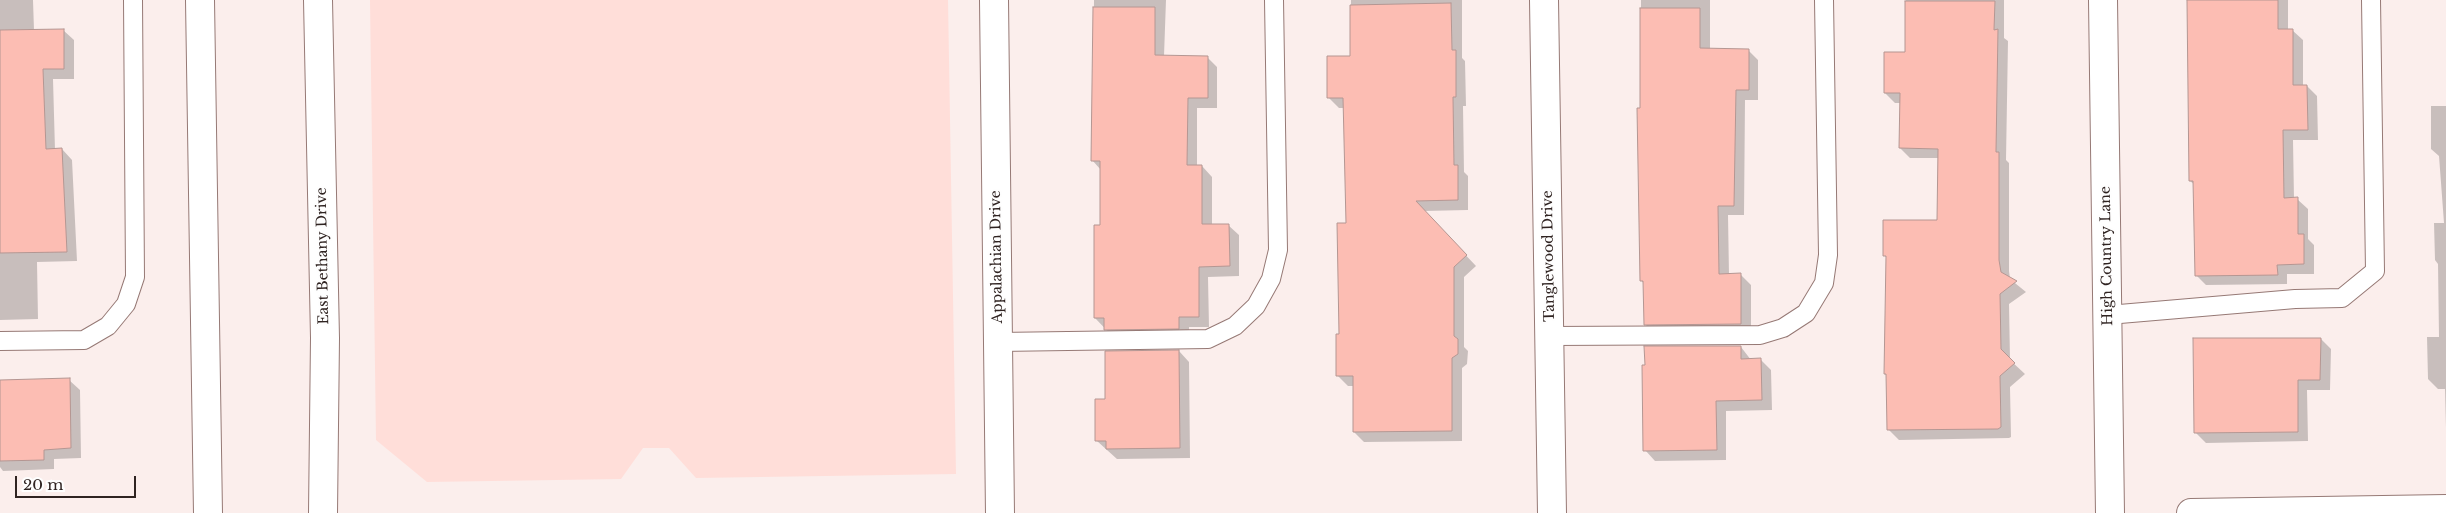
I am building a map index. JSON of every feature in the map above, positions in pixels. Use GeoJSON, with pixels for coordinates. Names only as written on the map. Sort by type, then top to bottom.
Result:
{"type":"FeatureCollection","features":[{"type":"Feature","properties":{"kind":"street"},"geometry":{"type":"LineString","coordinates":[[200,0],[208,513]]}},
{"type":"Feature","properties":{"kind":"street","name":"East Bethany Drive"},"geometry":{"type":"LineString","coordinates":[[318,0],[325,338],[323,513]]}},
{"type":"Feature","properties":{"kind":"street","name":"Appalachian Drive"},"geometry":{"type":"LineString","coordinates":[[994,0],[1000,513]]}},
{"type":"Feature","properties":{"kind":"street","name":"Tanglewood Drive"},"geometry":{"type":"LineString","coordinates":[[1544,0],[1552,513]]}},
{"type":"Feature","properties":{"kind":"street","name":"High Country Lane"},"geometry":{"type":"LineString","coordinates":[[2103,0],[2110,513]]}},
{"type":"Feature","properties":{"kind":"street"},"geometry":{"type":"LineString","coordinates":[[2191,513],[2446,509]]}},
{"type":"Feature","properties":{"kind":"lane"},"geometry":{"type":"LineString","coordinates":[[0,341],[84,340],[108,326],[126,304],[135,277],[133,0]]}},
{"type":"Feature","properties":{"kind":"lane"},"geometry":{"type":"LineString","coordinates":[[998,342],[1208,339],[1235,326],[1256,306],[1271,279],[1278,250],[1274,0]]}},
{"type":"Feature","properties":{"kind":"lane"},"geometry":{"type":"LineString","coordinates":[[1550,336],[1760,335],[1783,328],[1806,313],[1824,283],[1828,255],[1824,0]]}},
{"type":"Feature","properties":{"kind":"lane"},"geometry":{"type":"LineString","coordinates":[[2108,315],[2295,299],[2342,298],[2375,271],[2371,0]]}},
{"type":"Feature","properties":{"kind":"shaded area"},"geometry":{"type":"Polygon","coordinates":[[[370,0],[948,0],[956,474],[696,478],[669,448],[643,448],[621,479],[427,482],[376,440],[370,0]]]}},
{"type":"Feature","properties":{"kind":"building"},"geometry":{"type":"Polygon","coordinates":[[[2187,0],[2278,0],[2278,29],[2293,29],[2293,85],[2307,85],[2308,130],[2283,130],[2284,198],[2298,197],[2298,234],[2304,234],[2304,264],[2277,265],[2278,275],[2195,276],[2193,181],[2189,181],[2187,0]]]}},
{"type":"Feature","properties":{"kind":"building"},"geometry":{"type":"Polygon","coordinates":[[[1905,1],[1995,1],[1994,30],[1998,29],[1996,152],[1999,152],[1999,260],[2001,272],[2017,281],[2000,294],[2001,349],[2015,363],[2000,376],[2001,427],[1998,429],[1887,430],[1886,374],[1884,374],[1886,256],[1883,256],[1883,220],[1937,220],[1938,149],[1899,148],[1900,93],[1884,93],[1884,52],[1905,52],[1905,1]]]}},
{"type":"Feature","properties":{"kind":"building"},"geometry":{"type":"Polygon","coordinates":[[[1451,3],[1452,50],[1456,50],[1456,97],[1453,97],[1454,165],[1458,165],[1458,200],[1416,201],[1467,255],[1454,267],[1454,336],[1458,339],[1458,354],[1452,358],[1452,431],[1353,432],[1353,376],[1336,376],[1336,334],[1339,334],[1337,223],[1346,223],[1343,98],[1327,98],[1327,56],[1350,56],[1350,5],[1451,3]]]}},
{"type":"Feature","properties":{"kind":"building"},"geometry":{"type":"Polygon","coordinates":[[[1093,7],[1155,7],[1155,55],[1208,56],[1208,98],[1188,98],[1187,165],[1202,165],[1202,224],[1229,224],[1230,266],[1199,267],[1199,317],[1179,317],[1179,329],[1104,330],[1104,318],[1094,318],[1094,225],[1100,225],[1100,161],[1091,161],[1093,7]]]}},
{"type":"Feature","properties":{"kind":"building"},"geometry":{"type":"Polygon","coordinates":[[[1640,8],[1700,8],[1700,48],[1749,49],[1749,90],[1736,90],[1734,206],[1718,206],[1719,274],[1741,273],[1741,324],[1644,325],[1643,281],[1640,281],[1637,108],[1640,108],[1640,8]]]}},
{"type":"Feature","properties":{"kind":"building"},"geometry":{"type":"Polygon","coordinates":[[[64,29],[64,69],[43,69],[46,149],[62,148],[67,252],[0,253],[0,30],[64,29]]]}},
{"type":"Feature","properties":{"kind":"building"},"geometry":{"type":"Polygon","coordinates":[[[2193,338],[2321,338],[2320,380],[2298,380],[2298,432],[2194,433],[2193,338]]]}},
{"type":"Feature","properties":{"kind":"building"},"geometry":{"type":"Polygon","coordinates":[[[1644,346],[1741,346],[1741,359],[1761,358],[1762,400],[1716,401],[1717,450],[1643,451],[1642,365],[1645,365],[1644,346]]]}},
{"type":"Feature","properties":{"kind":"building"},"geometry":{"type":"Polygon","coordinates":[[[1179,350],[1180,448],[1106,449],[1106,441],[1095,441],[1095,399],[1105,399],[1105,351],[1179,350]]]}},
{"type":"Feature","properties":{"kind":"building"},"geometry":{"type":"Polygon","coordinates":[[[70,378],[71,448],[44,450],[44,460],[0,461],[0,380],[70,378]]]}}]}
